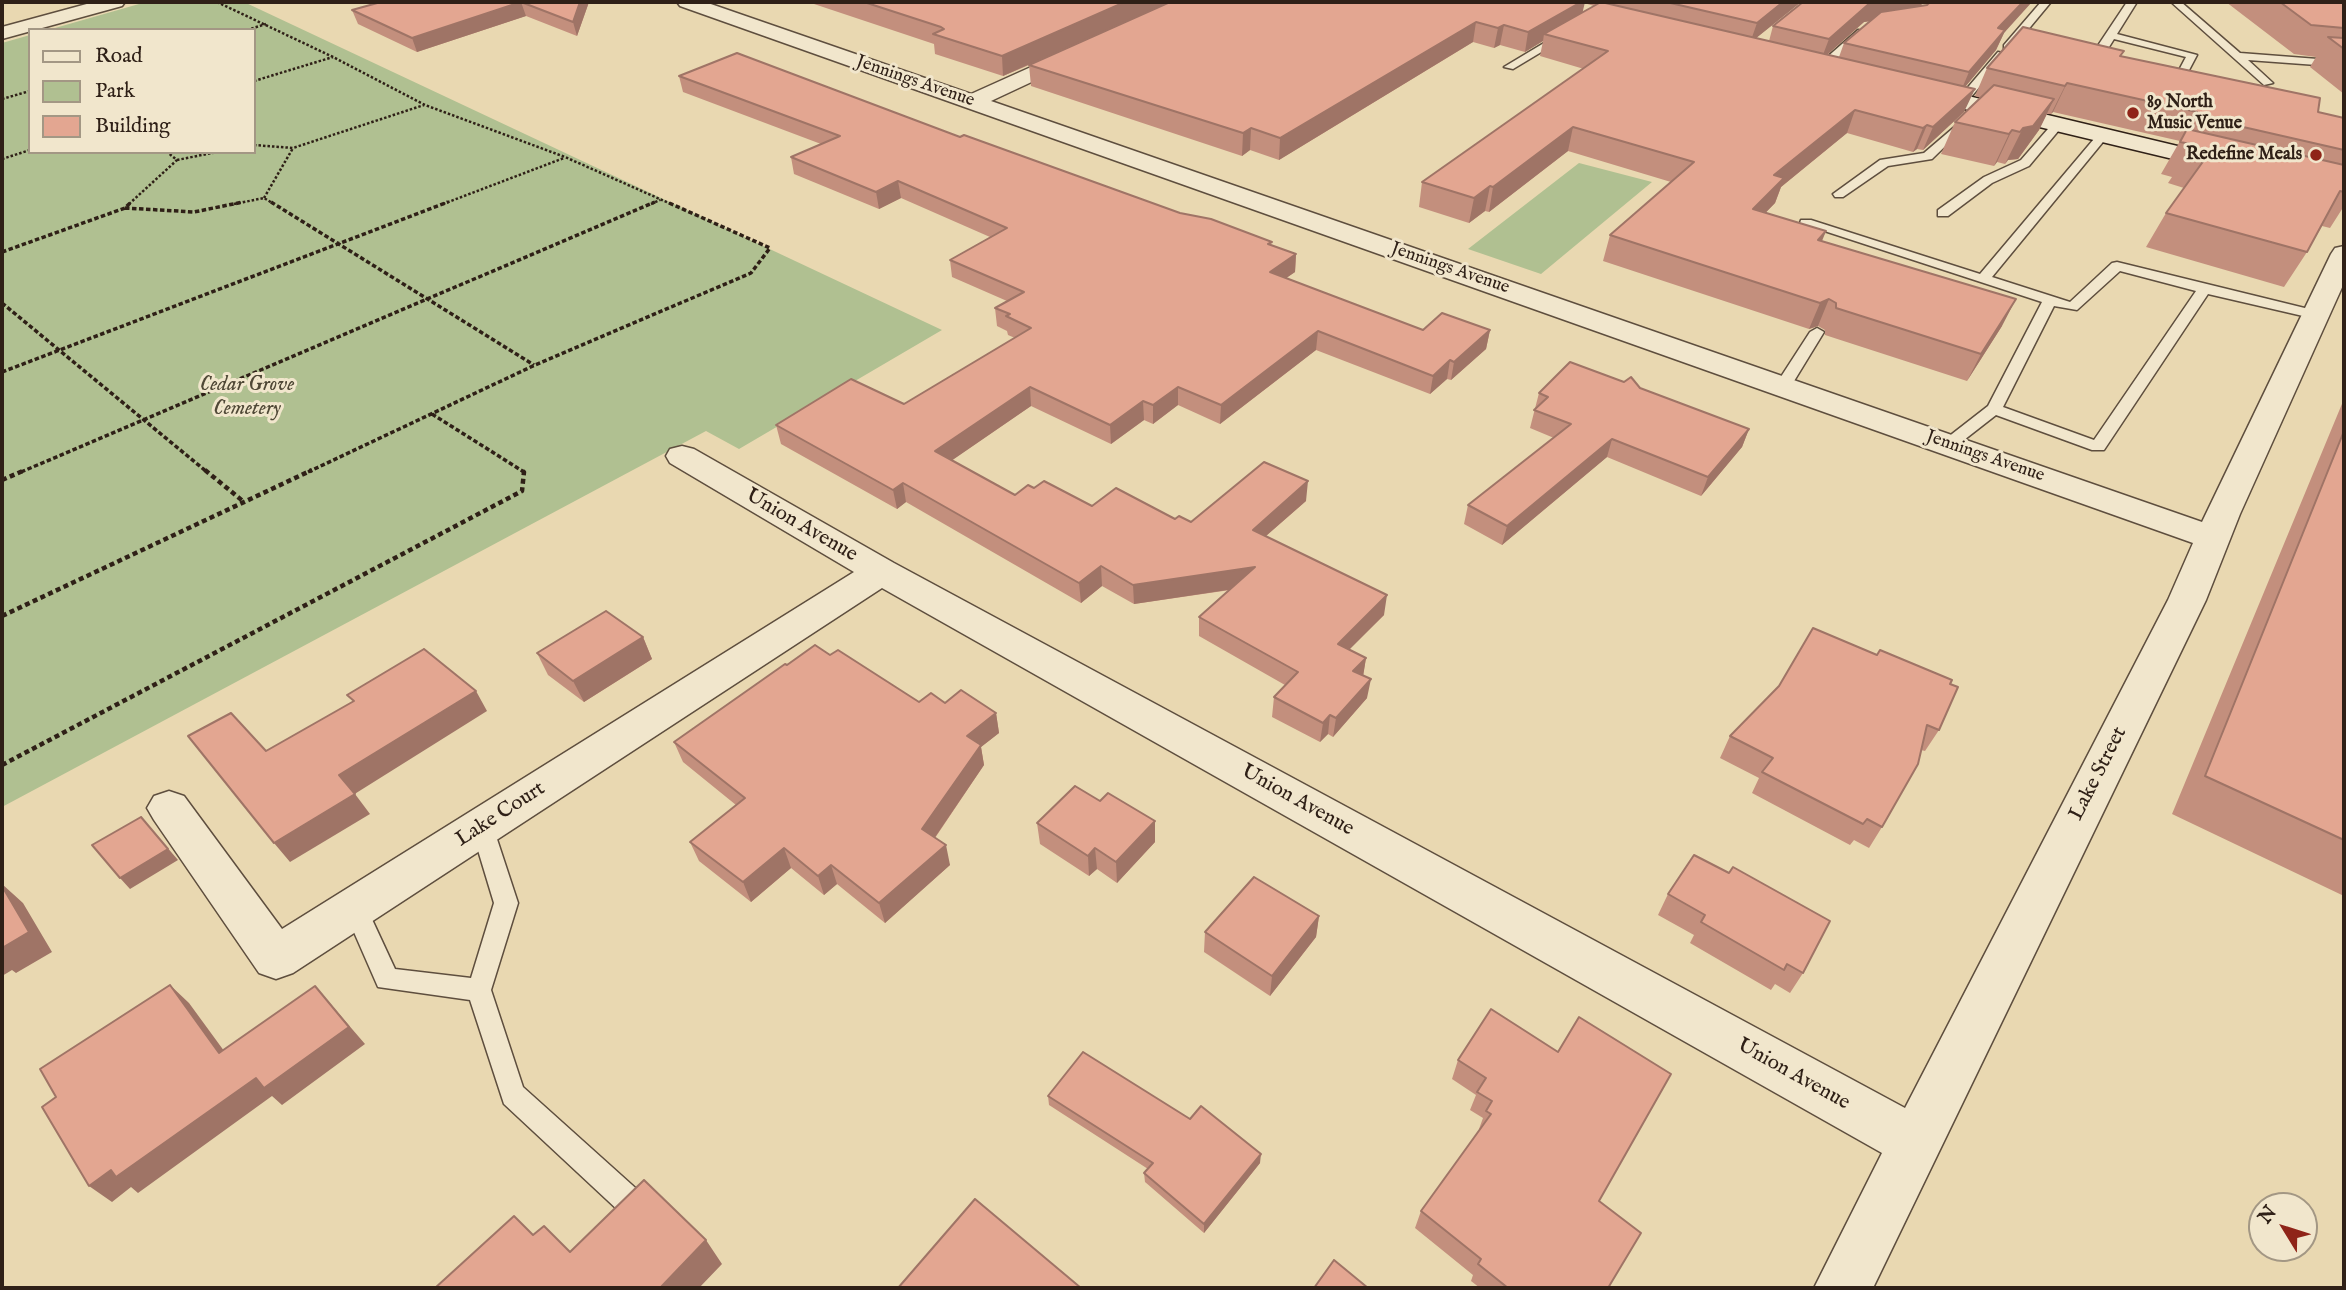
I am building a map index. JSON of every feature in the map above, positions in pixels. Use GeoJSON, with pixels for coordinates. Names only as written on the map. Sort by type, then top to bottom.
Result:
{"type":"FeatureCollection","features":[{"type":"Feature","properties":{"kind":"street"},"geometry":{"type":"LineString","coordinates":[[2,33],[115,2]]}},
{"type":"Feature","properties":{"kind":"street","name":"Jennings Avenue"},"geometry":{"type":"LineString","coordinates":[[687,2],[2223,542]]}},
{"type":"Feature","properties":{"kind":"street"},"geometry":{"type":"LineString","coordinates":[[972,102],[1093,47]]}},
{"type":"Feature","properties":{"kind":"street"},"geometry":{"type":"LineString","coordinates":[[1798,62],[1846,74]]}},
{"type":"Feature","properties":{"kind":"street"},"geometry":{"type":"LineString","coordinates":[[1898,86],[2242,169]]}},
{"type":"Feature","properties":{"kind":"street","name":"Lake Street"},"geometry":{"type":"LineString","coordinates":[[1843,1288],[2187,600],[2223,542],[2316,315],[2344,254]]}},
{"type":"Feature","properties":{"kind":"street","name":"Union Avenue"},"geometry":{"type":"LineString","coordinates":[[682,456],[881,572],[1914,1142]]}},
{"type":"Feature","properties":{"kind":"street","name":"Lake Court"},"geometry":{"type":"LineString","coordinates":[[169,808],[276,958],[881,572]]}},
{"type":"Feature","properties":{"kind":"lane"},"geometry":{"type":"LineString","coordinates":[[1839,194],[1884,163],[1928,156],[1972,104],[2008,47],[2046,2]]}},
{"type":"Feature","properties":{"kind":"lane"},"geometry":{"type":"LineString","coordinates":[[2092,66],[2132,2]]}},
{"type":"Feature","properties":{"kind":"lane"},"geometry":{"type":"LineString","coordinates":[[2176,2],[2268,83]]}},
{"type":"Feature","properties":{"kind":"lane"},"geometry":{"type":"LineString","coordinates":[[1821,68],[1870,26]]}},
{"type":"Feature","properties":{"kind":"lane"},"geometry":{"type":"LineString","coordinates":[[1509,67],[1576,29]]}},
{"type":"Feature","properties":{"kind":"lane"},"geometry":{"type":"LineString","coordinates":[[2111,35],[2192,55],[2175,86]]}},
{"type":"Feature","properties":{"kind":"lane"},"geometry":{"type":"LineString","coordinates":[[2008,47],[2020,49]]}},
{"type":"Feature","properties":{"kind":"lane"},"geometry":{"type":"LineString","coordinates":[[2237,56],[2344,64]]}},
{"type":"Feature","properties":{"kind":"lane"},"geometry":{"type":"LineString","coordinates":[[1943,213],[1988,180],[2025,163],[2058,124]]}},
{"type":"Feature","properties":{"kind":"lane"},"geometry":{"type":"LineString","coordinates":[[1983,279],[2103,135]]}},
{"type":"Feature","properties":{"kind":"lane"},"geometry":{"type":"LineString","coordinates":[[1806,223],[2072,307],[2118,266],[2316,315]]}},
{"type":"Feature","properties":{"kind":"lane"},"geometry":{"type":"LineString","coordinates":[[1993,409],[2098,447],[2204,289]]}},
{"type":"Feature","properties":{"kind":"lane"},"geometry":{"type":"LineString","coordinates":[[1948,444],[1993,409],[2050,300]]}},
{"type":"Feature","properties":{"kind":"lane"},"geometry":{"type":"LineString","coordinates":[[1783,386],[1818,332]]}},
{"type":"Feature","properties":{"kind":"lane"},"geometry":{"type":"LineString","coordinates":[[482,827],[506,903],[480,990],[513,1095],[631,1203]]}},
{"type":"Feature","properties":{"kind":"lane"},"geometry":{"type":"LineString","coordinates":[[355,907],[387,979],[480,990]]}},
{"type":"Feature","properties":{"kind":"path"},"geometry":{"type":"LineString","coordinates":[[2,616],[535,365],[751,273],[770,248],[565,157],[425,104],[267,24],[217,2]]}},
{"type":"Feature","properties":{"kind":"path"},"geometry":{"type":"LineString","coordinates":[[254,28],[267,24]]}},
{"type":"Feature","properties":{"kind":"path"},"geometry":{"type":"LineString","coordinates":[[256,80],[333,57]]}},
{"type":"Feature","properties":{"kind":"path"},"geometry":{"type":"LineString","coordinates":[[2,99],[28,92]]}},
{"type":"Feature","properties":{"kind":"path"},"geometry":{"type":"LineString","coordinates":[[256,145],[293,148],[425,104]]}},
{"type":"Feature","properties":{"kind":"path"},"geometry":{"type":"LineString","coordinates":[[264,198],[293,148]]}},
{"type":"Feature","properties":{"kind":"path"},"geometry":{"type":"LineString","coordinates":[[2,159],[28,151]]}},
{"type":"Feature","properties":{"kind":"path"},"geometry":{"type":"LineString","coordinates":[[170,154],[177,160]]}},
{"type":"Feature","properties":{"kind":"path"},"geometry":{"type":"LineString","coordinates":[[125,208],[177,160],[208,154]]}},
{"type":"Feature","properties":{"kind":"path"},"geometry":{"type":"LineString","coordinates":[[2,372],[565,157]]}},
{"type":"Feature","properties":{"kind":"path"},"geometry":{"type":"LineString","coordinates":[[2,251],[125,208],[194,212],[264,198],[535,365]]}},
{"type":"Feature","properties":{"kind":"path"},"geometry":{"type":"LineString","coordinates":[[2,480],[661,200]]}},
{"type":"Feature","properties":{"kind":"path"},"geometry":{"type":"LineString","coordinates":[[2,303],[244,502]]}},
{"type":"Feature","properties":{"kind":"path"},"geometry":{"type":"LineString","coordinates":[[2,765],[522,491],[524,472],[431,414]]}},
{"type":"Feature","properties":{"kind":"green space","name":"Cedar Grove Cemetery"},"geometry":{"type":"Polygon","coordinates":[[[146,2],[244,2],[942,330],[739,449],[706,431],[2,807],[2,43],[28,36],[28,154],[256,154],[256,28],[55,28],[146,2]]]}},
{"type":"Feature","properties":{"kind":"green space"},"geometry":{"type":"Polygon","coordinates":[[[1579,163],[1652,182],[1541,274],[1468,249],[1579,163]]]}},
{"type":"Feature","properties":{"kind":"building"},"geometry":{"type":"Polygon","coordinates":[[[381,2],[521,2],[412,38],[352,10],[381,2]]]}},
{"type":"Feature","properties":{"kind":"building"},"geometry":{"type":"Polygon","coordinates":[[[521,2],[580,2],[573,22],[521,2]]]}},
{"type":"Feature","properties":{"kind":"building"},"geometry":{"type":"Polygon","coordinates":[[[864,2],[1125,2],[1002,56],[933,34],[944,29],[941,27],[864,2]]]}},
{"type":"Feature","properties":{"kind":"building"},"geometry":{"type":"Polygon","coordinates":[[[1170,2],[1581,2],[1528,32],[1504,25],[1498,28],[1476,22],[1280,138],[1251,128],[1243,133],[1029,65],[1170,2]]]}},
{"type":"Feature","properties":{"kind":"building"},"geometry":{"type":"Polygon","coordinates":[[[1601,2],[1975,89],[1933,127],[1927,125],[1923,128],[1855,110],[1774,175],[1784,178],[1753,209],[1826,231],[1818,240],[2016,299],[1981,354],[1836,308],[1836,303],[1829,299],[1820,303],[1610,235],[1694,162],[1573,127],[1493,187],[1490,186],[1474,198],[1422,182],[1608,51],[1544,34],[1601,2]]]}},
{"type":"Feature","properties":{"kind":"building"},"geometry":{"type":"Polygon","coordinates":[[[1666,2],[1783,2],[1757,23],[1666,2]]]}},
{"type":"Feature","properties":{"kind":"building"},"geometry":{"type":"Polygon","coordinates":[[[1803,2],[1871,2],[1829,39],[1773,26],[1803,2]]]}},
{"type":"Feature","properties":{"kind":"building"},"geometry":{"type":"Polygon","coordinates":[[[1930,2],[2023,2],[1998,28],[2005,30],[1969,72],[1844,43],[1881,12],[1927,5],[1930,2]]]}},
{"type":"Feature","properties":{"kind":"building"},"geometry":{"type":"Polygon","coordinates":[[[2280,2],[2344,2],[2344,28],[2311,25],[2280,2]]]}},
{"type":"Feature","properties":{"kind":"building"},"geometry":{"type":"Polygon","coordinates":[[[2023,27],[2124,51],[2120,56],[2320,98],[2318,112],[2344,118],[2344,150],[2195,116],[2197,112],[1987,68],[2023,27]]]}},
{"type":"Feature","properties":{"kind":"building"},"geometry":{"type":"Polygon","coordinates":[[[2328,37],[2344,38],[2344,49],[2328,37]]]}},
{"type":"Feature","properties":{"kind":"building"},"geometry":{"type":"Polygon","coordinates":[[[737,53],[960,137],[964,135],[1180,213],[1211,219],[1272,242],[1268,244],[1296,254],[1270,272],[1423,330],[1442,313],[1490,330],[1454,362],[1450,360],[1433,376],[1318,331],[1221,405],[1178,387],[1153,405],[1143,401],[1110,425],[1030,387],[935,451],[1015,495],[1028,485],[1034,488],[1044,481],[1092,506],[1116,488],[1175,519],[1179,516],[1191,522],[1264,462],[1308,481],[1253,530],[1387,595],[1338,644],[1366,658],[1353,671],[1371,679],[1336,718],[1330,715],[1323,723],[1274,697],[1298,672],[1199,617],[1255,567],[1133,585],[1101,566],[1079,583],[903,483],[893,490],[776,425],[851,379],[904,404],[1031,328],[995,308],[1024,292],[950,260],[1007,228],[898,181],[876,192],[791,157],[840,136],[679,76],[737,53]]]}},
{"type":"Feature","properties":{"kind":"building"},"geometry":{"type":"Polygon","coordinates":[[[1994,85],[2054,99],[2033,126],[2023,128],[2020,132],[2012,130],[2009,134],[1955,122],[1994,85]]]}},
{"type":"Feature","properties":{"kind":"building"},"geometry":{"type":"Polygon","coordinates":[[[2187,129],[2344,165],[2344,192],[2340,191],[2307,252],[2166,213],[2207,156],[2187,151],[2191,144],[2180,142],[2187,129]]]}},
{"type":"Feature","properties":{"kind":"building"},"geometry":{"type":"Polygon","coordinates":[[[1570,362],[1624,382],[1631,377],[1640,388],[1749,429],[1708,477],[1612,439],[1507,526],[1468,505],[1571,424],[1534,410],[1548,397],[1539,393],[1570,362]]]}},
{"type":"Feature","properties":{"kind":"building"},"geometry":{"type":"Polygon","coordinates":[[[2344,431],[2344,840],[2205,776],[2344,431]]]}},
{"type":"Feature","properties":{"kind":"building"},"geometry":{"type":"Polygon","coordinates":[[[606,611],[643,637],[573,681],[537,653],[606,611]]]}},
{"type":"Feature","properties":{"kind":"building"},"geometry":{"type":"Polygon","coordinates":[[[1813,628],[1877,655],[1880,650],[1952,680],[1950,684],[1958,687],[1939,730],[1927,725],[1918,764],[1882,827],[1867,819],[1863,824],[1762,772],[1773,758],[1730,736],[1779,686],[1813,628]]]}},
{"type":"Feature","properties":{"kind":"building"},"geometry":{"type":"Polygon","coordinates":[[[815,645],[830,655],[838,650],[919,702],[931,693],[945,703],[961,690],[996,713],[967,736],[981,745],[922,829],[946,845],[879,903],[831,865],[818,876],[784,848],[743,882],[690,842],[745,798],[674,742],[815,645]]]}},
{"type":"Feature","properties":{"kind":"building"},"geometry":{"type":"Polygon","coordinates":[[[424,649],[476,691],[339,775],[355,794],[274,843],[188,736],[231,713],[266,751],[354,701],[347,695],[424,649]]]}},
{"type":"Feature","properties":{"kind":"building"},"geometry":{"type":"Polygon","coordinates":[[[1075,786],[1100,801],[1108,793],[1155,821],[1116,862],[1095,848],[1088,856],[1037,823],[1075,786]]]}},
{"type":"Feature","properties":{"kind":"building"},"geometry":{"type":"Polygon","coordinates":[[[141,817],[168,849],[120,878],[92,845],[141,817]]]}},
{"type":"Feature","properties":{"kind":"building"},"geometry":{"type":"Polygon","coordinates":[[[1694,855],[1729,873],[1733,867],[1830,921],[1803,973],[1787,964],[1784,970],[1701,922],[1705,915],[1668,894],[1694,855]]]}},
{"type":"Feature","properties":{"kind":"building"},"geometry":{"type":"Polygon","coordinates":[[[1254,877],[1319,916],[1272,976],[1205,932],[1254,877]]]}},
{"type":"Feature","properties":{"kind":"building"},"geometry":{"type":"Polygon","coordinates":[[[2,886],[29,932],[2,948],[2,886]]]}},
{"type":"Feature","properties":{"kind":"building"},"geometry":{"type":"Polygon","coordinates":[[[170,985],[219,1053],[315,986],[349,1027],[264,1088],[256,1078],[116,1177],[111,1170],[89,1186],[42,1107],[56,1097],[40,1069],[170,985]]]}},
{"type":"Feature","properties":{"kind":"building"},"geometry":{"type":"Polygon","coordinates":[[[1491,1009],[1558,1052],[1579,1017],[1671,1074],[1599,1201],[1641,1233],[1608,1288],[1508,1288],[1478,1264],[1481,1259],[1421,1211],[1491,1114],[1486,1111],[1492,1101],[1477,1092],[1486,1078],[1458,1060],[1491,1009]]]}},
{"type":"Feature","properties":{"kind":"building"},"geometry":{"type":"Polygon","coordinates":[[[1083,1052],[1190,1119],[1201,1106],[1261,1154],[1204,1224],[1144,1173],[1153,1163],[1048,1096],[1083,1052]]]}},
{"type":"Feature","properties":{"kind":"building"},"geometry":{"type":"Polygon","coordinates":[[[644,1180],[706,1240],[660,1288],[435,1288],[514,1216],[533,1235],[544,1226],[570,1252],[644,1180]]]}},
{"type":"Feature","properties":{"kind":"building"},"geometry":{"type":"Polygon","coordinates":[[[975,1199],[1081,1288],[898,1288],[975,1199]]]}},
{"type":"Feature","properties":{"kind":"building"},"geometry":{"type":"Polygon","coordinates":[[[1334,1260],[1368,1288],[1314,1288],[1334,1260]]]}},
{"type":"Feature","properties":{"kind":"place","name":"89 North Music Venue"},"geometry":{"type":"Point","coordinates":[2133,113]}},
{"type":"Feature","properties":{"kind":"place","name":"Redefine Meals"},"geometry":{"type":"Point","coordinates":[2316,155]}}]}
